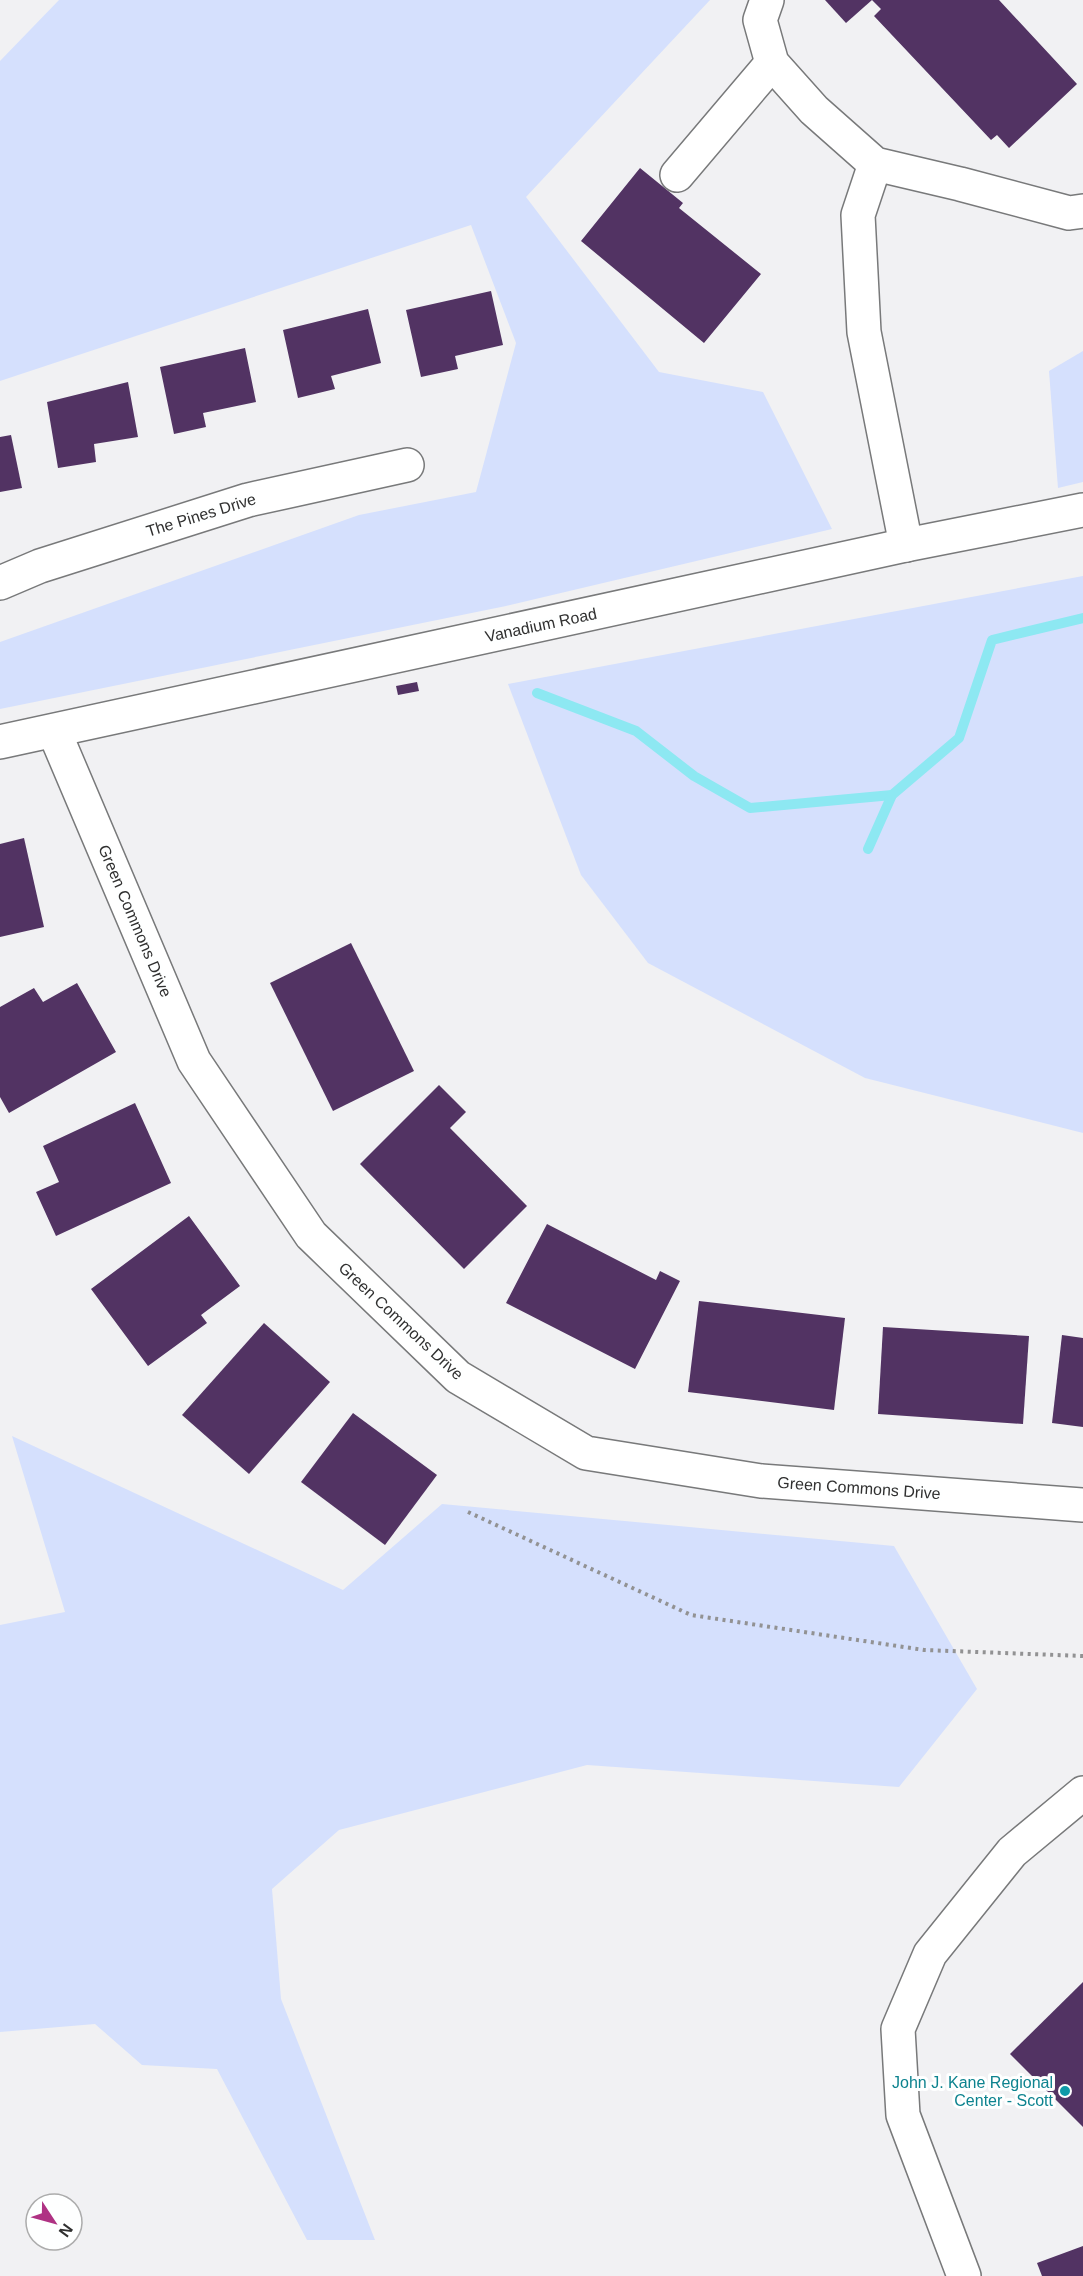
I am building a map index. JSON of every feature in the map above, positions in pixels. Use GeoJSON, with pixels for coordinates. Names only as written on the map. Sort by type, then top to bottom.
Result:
{"type":"FeatureCollection","features":[{"type":"Feature","properties":{"kind":"street"},"geometry":{"type":"LineString","coordinates":[[767,0],[760,20],[772,63],[814,110],[875,164],[1069,213],[1083,211]]}},
{"type":"Feature","properties":{"kind":"street"},"geometry":{"type":"LineString","coordinates":[[677,176],[772,63]]}},
{"type":"Feature","properties":{"kind":"street"},"geometry":{"type":"LineString","coordinates":[[875,164],[858,215],[864,332],[906,546]]}},
{"type":"Feature","properties":{"kind":"street","name":"The Pines Drive"},"geometry":{"type":"LineString","coordinates":[[0,583],[40,566],[248,500],[407,465]]}},
{"type":"Feature","properties":{"kind":"street","name":"Vanadium Road"},"geometry":{"type":"LineString","coordinates":[[0,742],[906,546],[1083,510]]}},
{"type":"Feature","properties":{"kind":"street","name":"Green Commons Drive"},"geometry":{"type":"LineString","coordinates":[[54,731],[194,1061],[311,1235],[458,1377],[586,1453],[761,1481],[1083,1505]]}},
{"type":"Feature","properties":{"kind":"street"},"geometry":{"type":"LineString","coordinates":[[964,2276],[903,2115],[898,2029],[930,1954],[1012,1852],[1083,1793]]}},
{"type":"Feature","properties":{"kind":"path"},"geometry":{"type":"LineString","coordinates":[[468,1512],[691,1615],[924,1650],[1083,1656]]}},
{"type":"Feature","properties":{"kind":"shaded area"},"geometry":{"type":"Polygon","coordinates":[[[59,0],[710,0],[526,197],[659,372],[763,392],[832,529],[506,606],[0,709],[0,642],[359,515],[476,492],[516,343],[471,225],[0,381],[0,61],[59,0]]]}},
{"type":"Feature","properties":{"kind":"shaded area"},"geometry":{"type":"Polygon","coordinates":[[[1083,351],[1083,482],[1058,488],[1049,371],[1083,351]]]}},
{"type":"Feature","properties":{"kind":"shaded area"},"geometry":{"type":"Polygon","coordinates":[[[1083,576],[1083,1133],[865,1078],[648,963],[581,875],[508,684],[1083,576]]]}},
{"type":"Feature","properties":{"kind":"shaded area"},"geometry":{"type":"Polygon","coordinates":[[[12,1436],[343,1590],[442,1504],[894,1546],[977,1689],[899,1787],[587,1765],[339,1830],[272,1889],[281,1999],[375,2240],[307,2240],[217,2069],[142,2065],[95,2024],[0,2032],[0,1625],[65,1612],[12,1436]]]}},
{"type":"Feature","properties":{"kind":"building"},"geometry":{"type":"Polygon","coordinates":[[[825,0],[872,0],[846,23],[825,0]]]}},
{"type":"Feature","properties":{"kind":"building"},"geometry":{"type":"Polygon","coordinates":[[[872,0],[999,0],[1077,84],[1009,148],[997,135],[991,140],[874,16],[881,9],[872,0]]]}},
{"type":"Feature","properties":{"kind":"building"},"geometry":{"type":"Polygon","coordinates":[[[640,168],[683,203],[679,208],[761,274],[704,343],[581,241],[640,168]]]}},
{"type":"Feature","properties":{"kind":"building"},"geometry":{"type":"Polygon","coordinates":[[[491,291],[503,345],[455,356],[458,369],[421,377],[406,310],[491,291]]]}},
{"type":"Feature","properties":{"kind":"building"},"geometry":{"type":"Polygon","coordinates":[[[368,309],[381,363],[331,376],[335,389],[298,398],[283,330],[368,309]]]}},
{"type":"Feature","properties":{"kind":"building"},"geometry":{"type":"Polygon","coordinates":[[[245,348],[256,402],[203,413],[206,427],[174,434],[160,367],[245,348]]]}},
{"type":"Feature","properties":{"kind":"building"},"geometry":{"type":"Polygon","coordinates":[[[128,382],[138,437],[94,444],[96,462],[58,468],[47,402],[128,382]]]}},
{"type":"Feature","properties":{"kind":"building"},"geometry":{"type":"Polygon","coordinates":[[[11,435],[22,488],[0,492],[0,437],[11,435]]]}},
{"type":"Feature","properties":{"kind":"building"},"geometry":{"type":"Polygon","coordinates":[[[417,682],[419,691],[398,695],[396,686],[417,682]]]}},
{"type":"Feature","properties":{"kind":"building"},"geometry":{"type":"Polygon","coordinates":[[[24,838],[44,927],[0,937],[0,844],[24,838]]]}},
{"type":"Feature","properties":{"kind":"building"},"geometry":{"type":"Polygon","coordinates":[[[351,943],[414,1071],[333,1111],[270,983],[351,943]]]}},
{"type":"Feature","properties":{"kind":"building"},"geometry":{"type":"Polygon","coordinates":[[[77,983],[116,1052],[9,1113],[0,1097],[0,1007],[34,988],[43,1002],[77,983]]]}},
{"type":"Feature","properties":{"kind":"building"},"geometry":{"type":"Polygon","coordinates":[[[439,1085],[466,1112],[450,1128],[527,1206],[464,1269],[360,1164],[439,1085]]]}},
{"type":"Feature","properties":{"kind":"building"},"geometry":{"type":"Polygon","coordinates":[[[135,1103],[171,1183],[56,1236],[36,1192],[59,1182],[43,1146],[135,1103]]]}},
{"type":"Feature","properties":{"kind":"building"},"geometry":{"type":"Polygon","coordinates":[[[189,1216],[240,1286],[201,1315],[207,1323],[148,1366],[91,1289],[189,1216]]]}},
{"type":"Feature","properties":{"kind":"building"},"geometry":{"type":"Polygon","coordinates":[[[547,1224],[656,1280],[660,1271],[680,1281],[635,1369],[506,1303],[547,1224]]]}},
{"type":"Feature","properties":{"kind":"building"},"geometry":{"type":"Polygon","coordinates":[[[699,1301],[845,1318],[834,1410],[688,1392],[699,1301]]]}},
{"type":"Feature","properties":{"kind":"building"},"geometry":{"type":"Polygon","coordinates":[[[264,1323],[330,1382],[249,1474],[182,1415],[264,1323]]]}},
{"type":"Feature","properties":{"kind":"building"},"geometry":{"type":"Polygon","coordinates":[[[883,1327],[1029,1336],[1023,1424],[878,1414],[883,1327]]]}},
{"type":"Feature","properties":{"kind":"building"},"geometry":{"type":"Polygon","coordinates":[[[1062,1335],[1083,1338],[1083,1427],[1052,1423],[1062,1335]]]}},
{"type":"Feature","properties":{"kind":"building"},"geometry":{"type":"Polygon","coordinates":[[[353,1413],[437,1475],[385,1545],[301,1482],[353,1413]]]}},
{"type":"Feature","properties":{"kind":"building","name":"John J. Kane Regional Center - Scott"},"geometry":{"type":"Polygon","coordinates":[[[1083,1982],[1083,2127],[1010,2054],[1083,1982]]]}},
{"type":"Feature","properties":{"kind":"building"},"geometry":{"type":"Polygon","coordinates":[[[1083,2246],[1083,2276],[1042,2276],[1037,2263],[1083,2246]]]}},
{"type":"Feature","properties":{"kind":"waterway"},"geometry":{"type":"LineString","coordinates":[[868,849],[892,795],[959,738],[992,640],[1083,618]]}},
{"type":"Feature","properties":{"kind":"waterway"},"geometry":{"type":"LineString","coordinates":[[537,693],[636,731],[694,776],[750,808],[892,795]]}},
{"type":"Feature","properties":{"kind":"place","name":"John J. Kane Regional Center - Scott"},"geometry":{"type":"Point","coordinates":[1065,2091]}}]}
